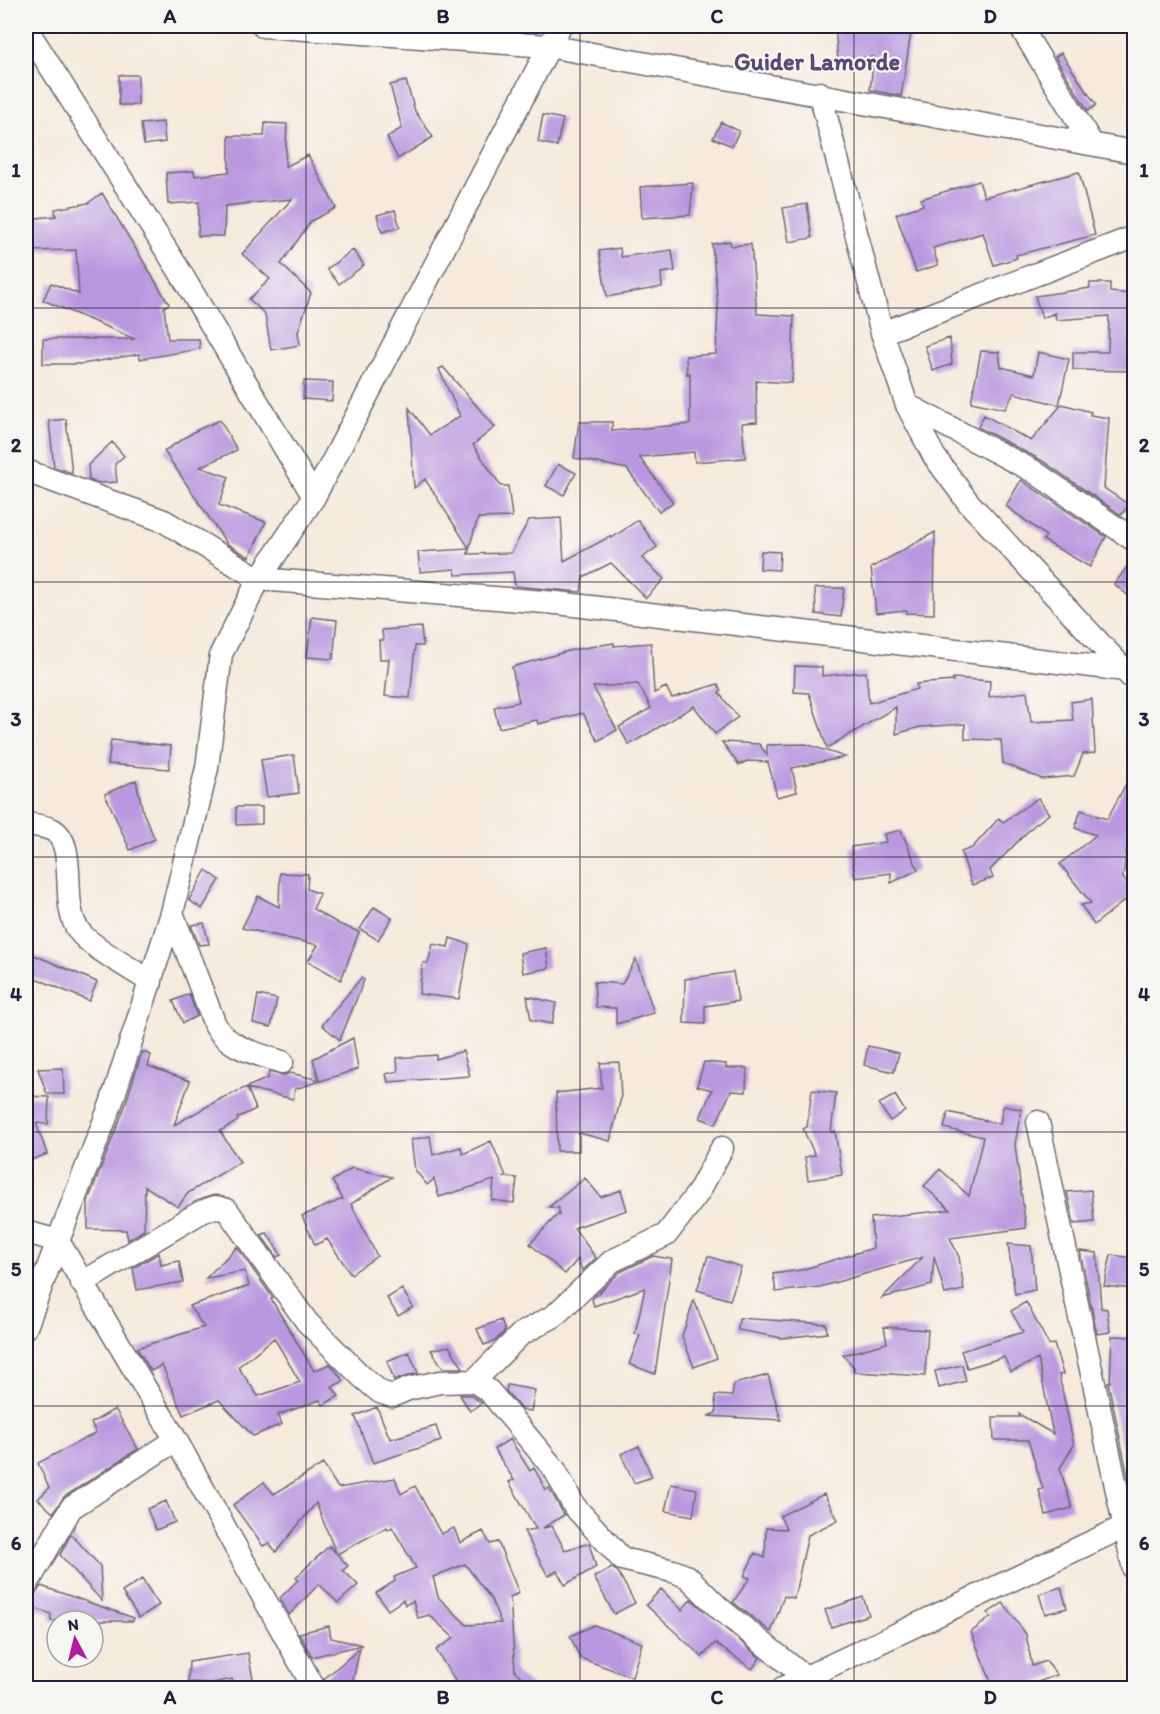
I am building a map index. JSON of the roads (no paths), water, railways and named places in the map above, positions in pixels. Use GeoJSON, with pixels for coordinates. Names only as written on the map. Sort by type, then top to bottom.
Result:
{"type":"FeatureCollection","features":[{"type":"Feature","properties":{"kind":"street"},"geometry":{"type":"LineString","coordinates":[[262,26],[548,46],[820,93],[1134,152]]}},
{"type":"Feature","properties":{"kind":"street"},"geometry":{"type":"LineString","coordinates":[[26,1327],[35,1281],[58,1241],[111,1104],[152,982],[172,913],[207,768],[221,654],[259,579],[314,497],[560,26]]}},
{"type":"Feature","properties":{"kind":"street"},"geometry":{"type":"LineString","coordinates":[[1020,26],[1092,144]]}},
{"type":"Feature","properties":{"kind":"street"},"geometry":{"type":"LineString","coordinates":[[26,28],[177,267],[314,497]]}},
{"type":"Feature","properties":{"kind":"street"},"geometry":{"type":"LineString","coordinates":[[820,93],[882,333],[907,405],[934,456],[968,502],[1131,674]]}},
{"type":"Feature","properties":{"kind":"street"},"geometry":{"type":"LineString","coordinates":[[882,333],[1134,237]]}},
{"type":"Feature","properties":{"kind":"street"},"geometry":{"type":"LineString","coordinates":[[907,405],[1033,471],[1134,540]]}},
{"type":"Feature","properties":{"kind":"street"},"geometry":{"type":"LineString","coordinates":[[26,471],[164,521],[259,579],[556,603],[1131,674]]}},
{"type":"Feature","properties":{"kind":"street"},"geometry":{"type":"LineString","coordinates":[[26,824],[51,830],[60,836],[65,848],[70,915],[79,933],[152,982]]}},
{"type":"Feature","properties":{"kind":"street"},"geometry":{"type":"LineString","coordinates":[[172,913],[222,1038],[234,1046],[282,1062]]}},
{"type":"Feature","properties":{"kind":"street"},"geometry":{"type":"LineString","coordinates":[[1038,1122],[1130,1525],[1134,1570]]}},
{"type":"Feature","properties":{"kind":"street"},"geometry":{"type":"LineString","coordinates":[[474,1381],[521,1334],[554,1316],[612,1261],[666,1235],[698,1193],[722,1148]]}},
{"type":"Feature","properties":{"kind":"street"},"geometry":{"type":"LineString","coordinates":[[82,1283],[201,1212],[215,1207],[227,1210],[307,1322],[380,1392],[392,1396],[408,1389],[440,1382],[474,1381],[489,1391],[555,1470],[574,1506],[622,1559],[674,1571],[688,1577],[719,1608],[806,1678]]}},
{"type":"Feature","properties":{"kind":"street"},"geometry":{"type":"LineString","coordinates":[[26,1232],[58,1241],[176,1440],[314,1689]]}},
{"type":"Feature","properties":{"kind":"street"},"geometry":{"type":"LineString","coordinates":[[26,1586],[71,1508],[176,1440]]}},
{"type":"Feature","properties":{"kind":"street"},"geometry":{"type":"LineString","coordinates":[[783,1689],[1130,1525]]}},
{"type":"Feature","properties":{"kind":"district","name":"Guider Lamorde"},"geometry":{"type":"Point","coordinates":[817,61]}}]}
